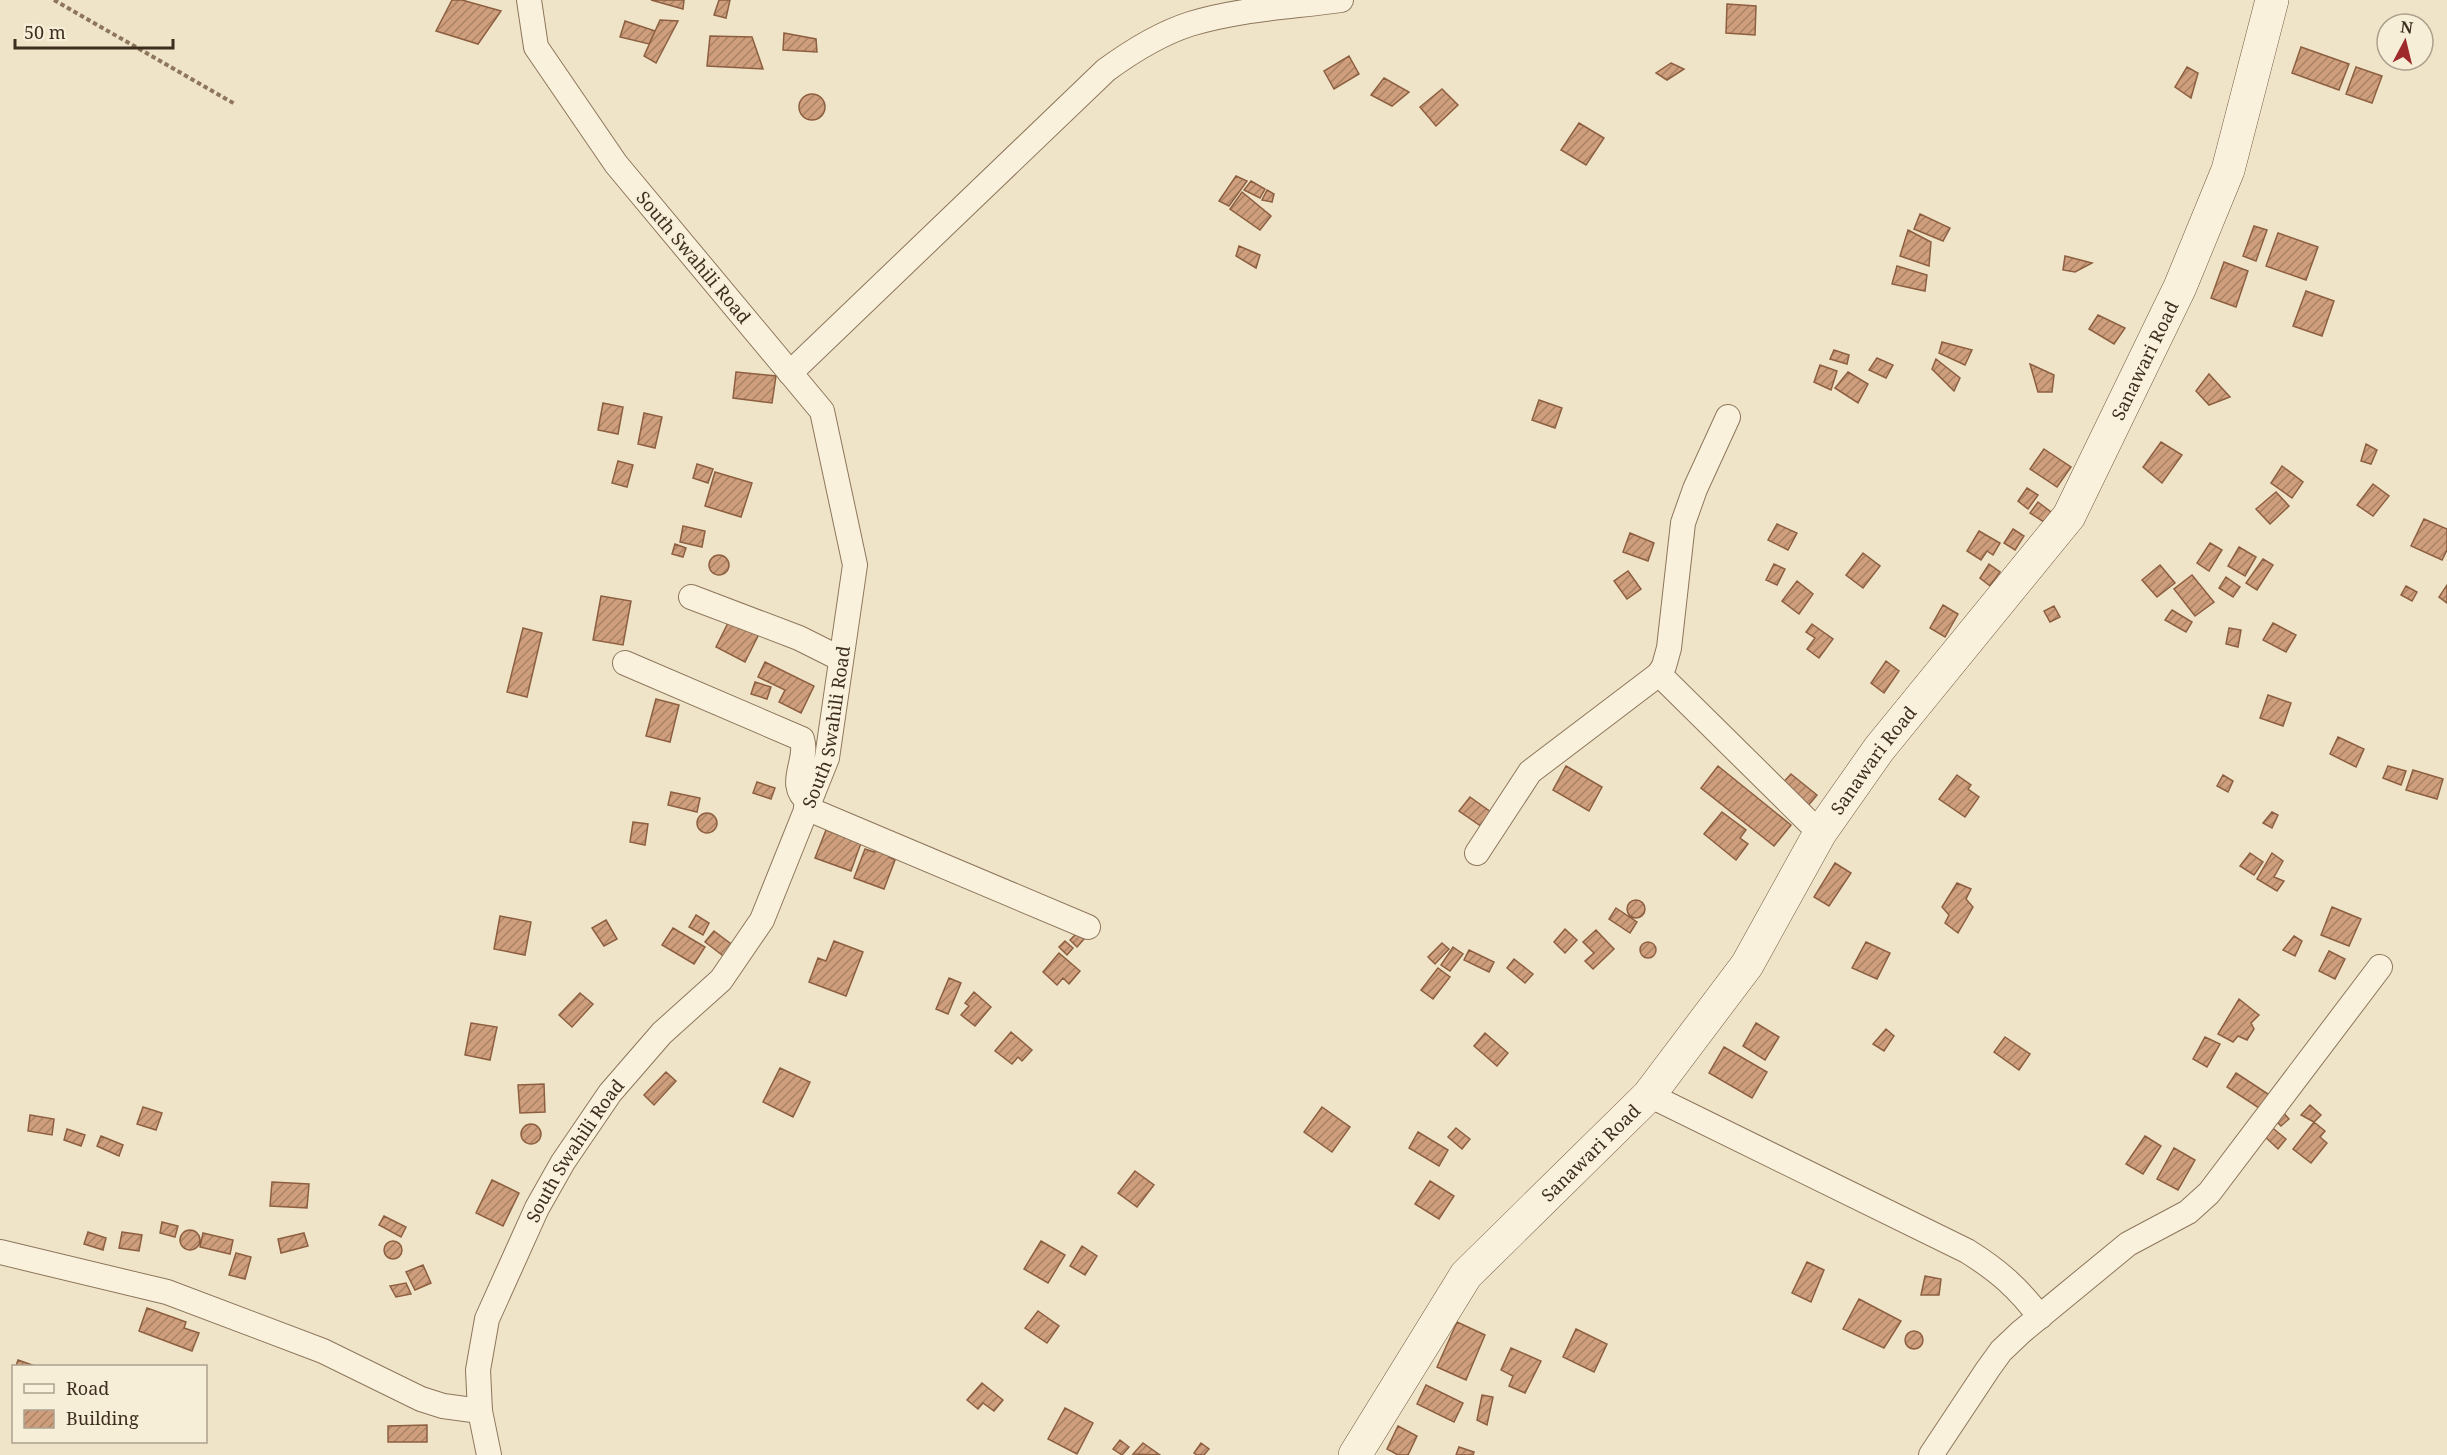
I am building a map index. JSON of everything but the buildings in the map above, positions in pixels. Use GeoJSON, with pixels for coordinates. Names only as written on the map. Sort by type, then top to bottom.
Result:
{"type":"FeatureCollection","features":[{"type":"Feature","properties":{"kind":"street","name":"South Swahili Road"},"geometry":{"type":"LineString","coordinates":[[489,1455],[480,1411],[478,1370],[487,1319],[537,1208],[563,1162],[610,1093],[662,1033],[721,980],[762,920],[827,758],[855,565],[822,411],[616,164],[536,47],[529,0]]}},
{"type":"Feature","properties":{"kind":"street"},"geometry":{"type":"LineString","coordinates":[[790,373],[1106,70],[1127,54],[1189,24],[1217,17],[1341,0]]}},
{"type":"Feature","properties":{"kind":"street","name":"Sanawari Road"},"geometry":{"type":"LineString","coordinates":[[1355,1455],[1466,1275],[1649,1095],[1747,965],[1820,833],[1879,749],[2069,516],[2180,287],[2228,170],[2271,0]]}},
{"type":"Feature","properties":{"kind":"street"},"geometry":{"type":"LineString","coordinates":[[1477,853],[1530,772],[1659,674],[1664,666],[1669,648],[1683,523],[1695,489],[1728,417]]}},
{"type":"Feature","properties":{"kind":"street"},"geometry":{"type":"LineString","coordinates":[[691,597],[799,638],[841,659]]}},
{"type":"Feature","properties":{"kind":"street"},"geometry":{"type":"LineString","coordinates":[[625,663],[802,739],[804,746],[797,788],[799,795],[807,805],[1088,927]]}},
{"type":"Feature","properties":{"kind":"street"},"geometry":{"type":"LineString","coordinates":[[1659,674],[1820,833]]}},
{"type":"Feature","properties":{"kind":"street"},"geometry":{"type":"LineString","coordinates":[[1930,1455],[2001,1351],[2128,1244],[2188,1212],[2209,1193],[2380,968]]}},
{"type":"Feature","properties":{"kind":"street"},"geometry":{"type":"LineString","coordinates":[[1649,1095],[1967,1251],[2003,1275],[2019,1290],[2040,1317]]}},
{"type":"Feature","properties":{"kind":"street"},"geometry":{"type":"LineString","coordinates":[[0,1252],[168,1292],[323,1351],[421,1399],[443,1406],[480,1411]]}},
{"type":"Feature","properties":{"kind":"path"},"geometry":{"type":"LineString","coordinates":[[54,0],[235,104]]}}]}
